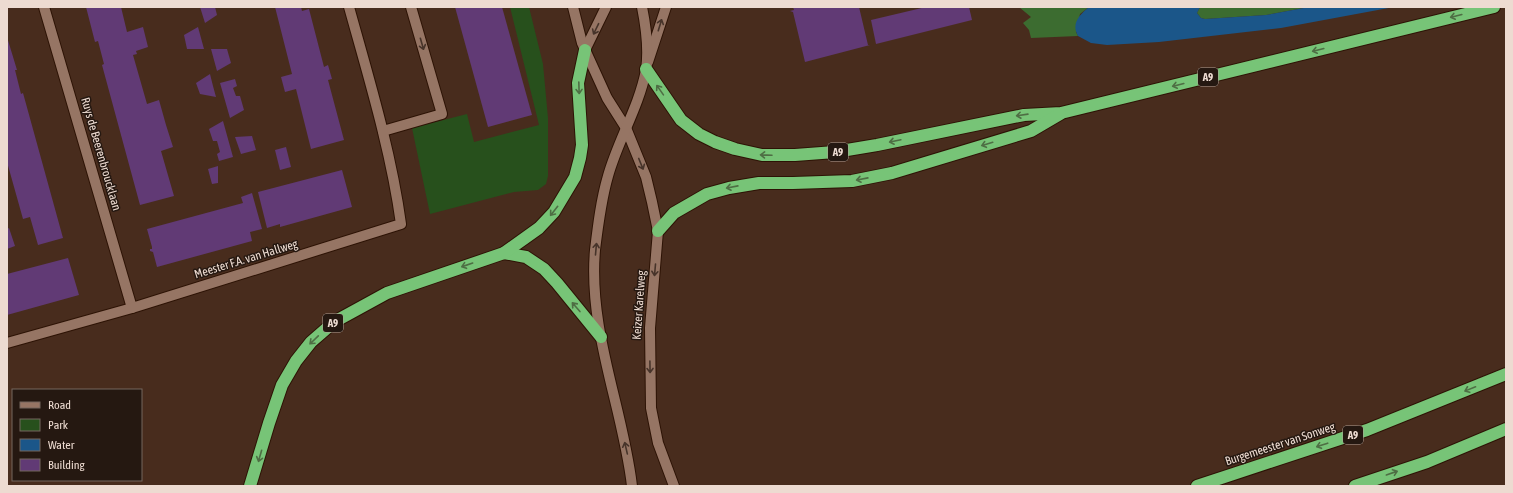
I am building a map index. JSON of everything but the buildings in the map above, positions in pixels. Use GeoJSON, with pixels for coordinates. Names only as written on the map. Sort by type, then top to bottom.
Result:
{"type":"FeatureCollection","features":[{"type":"Feature","properties":{"kind":"highway","name":"A9"},"geometry":{"type":"LineString","coordinates":[[646,69],[681,120],[699,134],[715,142],[735,149],[762,155],[795,155],[835,152],[877,145],[1024,115],[1061,113],[1494,7]]}},
{"type":"Feature","properties":{"kind":"highway","name":"A9"},"geometry":{"type":"LineString","coordinates":[[250,486],[282,385],[296,361],[311,342],[334,322],[387,293],[504,253],[539,228],[554,212],[575,176],[580,158],[582,145],[578,83],[586,50]]}},
{"type":"Feature","properties":{"kind":"highway","name":"A9"},"geometry":{"type":"LineString","coordinates":[[658,232],[674,213],[707,194],[760,183],[852,181],[892,173],[1031,131],[1061,113]]}},
{"type":"Feature","properties":{"kind":"highway","name":"A9"},"geometry":{"type":"LineString","coordinates":[[504,253],[526,257],[544,269],[601,337]]}},
{"type":"Feature","properties":{"kind":"highway","name":"Burgemeester van Sonweg"},"geometry":{"type":"LineString","coordinates":[[1197,486],[1367,430],[1506,374]]}},
{"type":"Feature","properties":{"kind":"highway"},"geometry":{"type":"LineString","coordinates":[[1355,486],[1426,462],[1506,429]]}},
{"type":"Feature","properties":{"kind":"main road","name":"Ruys de Beerenbroucklaan"},"geometry":{"type":"LineString","coordinates":[[44,7],[132,308]]}},
{"type":"Feature","properties":{"kind":"main road","name":"Meester F.A. van Hallweg"},"geometry":{"type":"LineString","coordinates":[[7,343],[132,308],[402,224],[383,131],[349,7]]}},
{"type":"Feature","properties":{"kind":"main road"},"geometry":{"type":"LineString","coordinates":[[383,131],[442,114],[411,7]]}},
{"type":"Feature","properties":{"kind":"main road","name":"Keizer Karelweg"},"geometry":{"type":"LineString","coordinates":[[573,7],[586,50],[608,98],[626,128],[646,177],[658,232],[650,328],[651,408],[658,443],[674,486]]}},
{"type":"Feature","properties":{"kind":"main road"},"geometry":{"type":"LineString","coordinates":[[586,50],[606,7]]}},
{"type":"Feature","properties":{"kind":"main road"},"geometry":{"type":"LineString","coordinates":[[642,7],[646,25],[646,69]]}},
{"type":"Feature","properties":{"kind":"main road"},"geometry":{"type":"LineString","coordinates":[[632,486],[629,459],[601,337],[595,288],[595,252],[599,218],[608,175],[640,91],[666,7]]}},
{"type":"Feature","properties":{"kind":"green space"},"geometry":{"type":"Polygon","coordinates":[[[510,7],[529,7],[543,64],[548,118],[548,176],[546,184],[538,190],[514,192],[430,214],[412,128],[467,114],[474,142],[539,125],[510,7]]]}},
{"type":"Feature","properties":{"kind":"green space"},"geometry":{"type":"Polygon","coordinates":[[[1019,7],[1089,7],[1080,14],[1076,32],[1078,36],[1031,38],[1029,30],[1023,23],[1031,17],[1019,7]]]}},
{"type":"Feature","properties":{"kind":"green space"},"geometry":{"type":"Polygon","coordinates":[[[1200,7],[1309,7],[1266,15],[1205,19],[1201,18],[1197,13],[1200,7]]]}},
{"type":"Feature","properties":{"kind":"water"},"geometry":{"type":"Polygon","coordinates":[[[1089,7],[1200,7],[1197,13],[1201,18],[1205,19],[1266,15],[1309,7],[1394,7],[1281,28],[1159,42],[1107,45],[1091,43],[1078,36],[1076,32],[1075,28],[1077,20],[1089,7]]]}}]}
